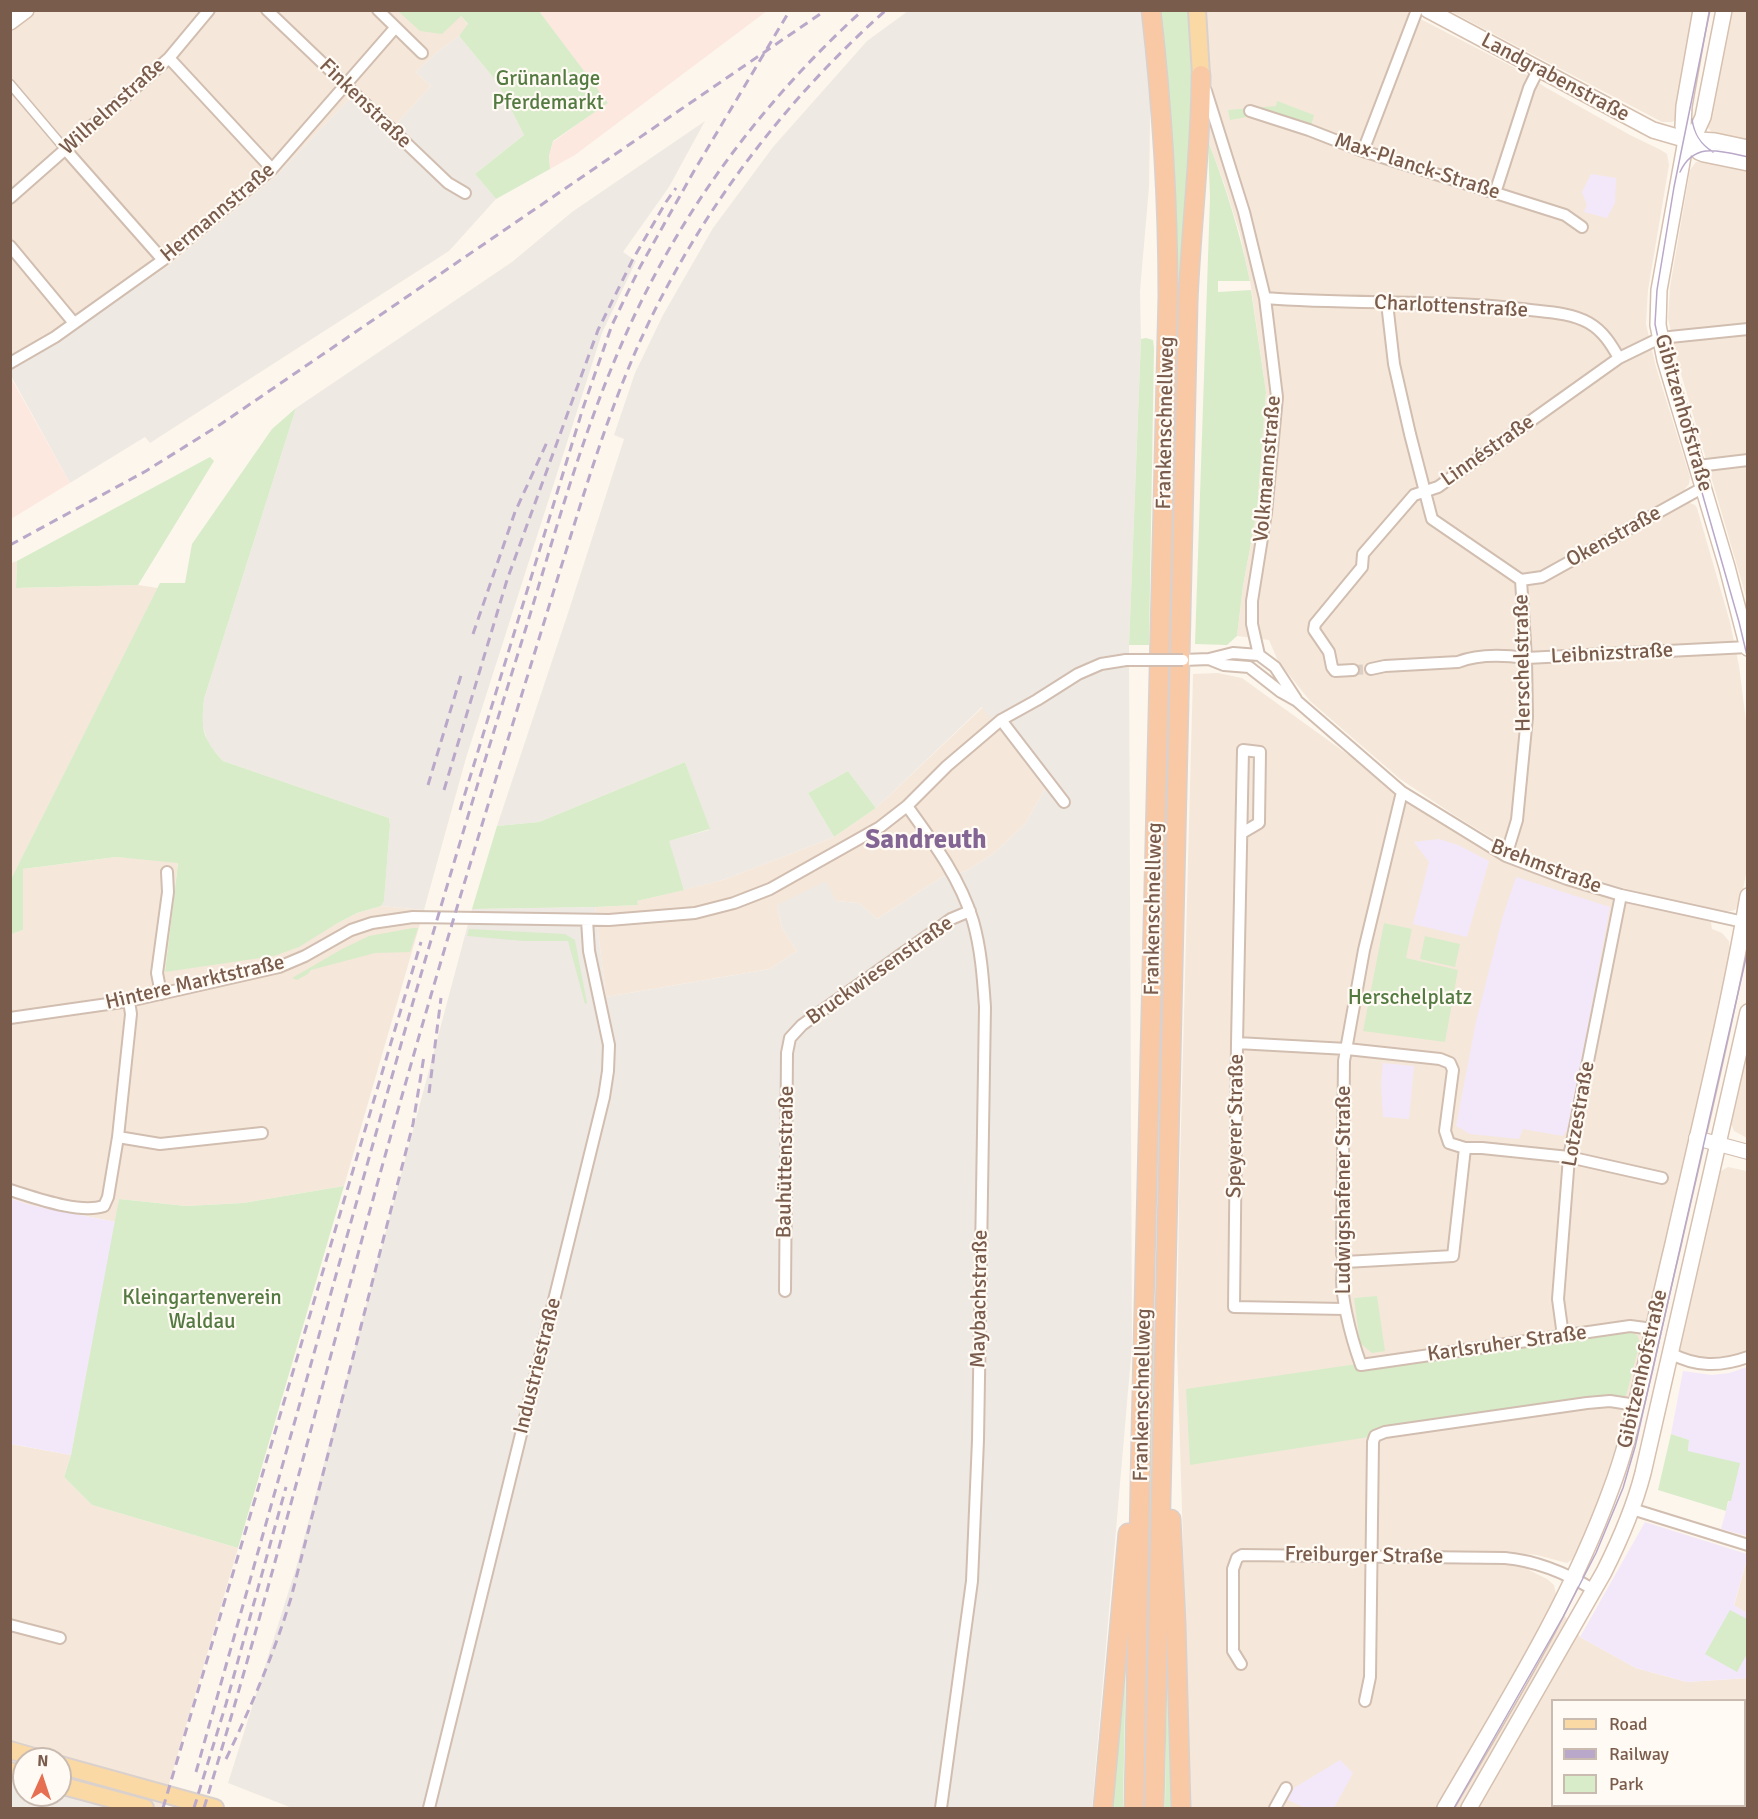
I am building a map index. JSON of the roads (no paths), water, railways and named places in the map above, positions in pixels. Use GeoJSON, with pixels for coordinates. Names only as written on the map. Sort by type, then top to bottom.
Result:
{"type":"FeatureCollection","features":[{"type":"Feature","properties":{"kind":"highway","name":"Frankenschnellweg"},"geometry":{"type":"LineString","coordinates":[[1134,1809],[1168,296],[1168,229],[1163,130],[1151,10]]}},
{"type":"Feature","properties":{"kind":"highway","name":"Frankenschnellweg"},"geometry":{"type":"LineString","coordinates":[[1154,1809],[1188,302],[1200,129],[1201,75]]}},
{"type":"Feature","properties":{"kind":"highway"},"geometry":{"type":"LineString","coordinates":[[1163,1385],[1176,1625],[1181,1809]]}},
{"type":"Feature","properties":{"kind":"highway"},"geometry":{"type":"LineString","coordinates":[[1103,1809],[1142,1394]]}},
{"type":"Feature","properties":{"kind":"main road"},"geometry":{"type":"LineString","coordinates":[[10,22],[26,10]]}},
{"type":"Feature","properties":{"kind":"main road","name":"Frankenschnellweg"},"geometry":{"type":"LineString","coordinates":[[1197,10],[1201,75]]}},
{"type":"Feature","properties":{"kind":"main road","name":"Landgrabenstraße"},"geometry":{"type":"LineString","coordinates":[[1428,10],[1653,130],[1686,140],[1715,141],[1748,148]]}},
{"type":"Feature","properties":{"kind":"main road","name":"Gibitzenhofstraße"},"geometry":{"type":"LineString","coordinates":[[1701,10],[1684,106],[1683,126],[1686,140],[1659,290],[1657,318],[1660,338],[1739,609],[1747,647]]}},
{"type":"Feature","properties":{"kind":"main road","name":"Gibitzenhofstraße"},"geometry":{"type":"LineString","coordinates":[[1686,140],[1698,128],[1702,117],[1724,10]]}},
{"type":"Feature","properties":{"kind":"main road","name":"Landgrabenstraße"},"geometry":{"type":"LineString","coordinates":[[1686,140],[1704,154],[1748,164]]}},
{"type":"Feature","properties":{"kind":"main road","name":"Gibitzenhofstraße"},"geometry":{"type":"LineString","coordinates":[[1445,1809],[1573,1578],[1612,1489],[1636,1405],[1745,923],[1748,896]]}},
{"type":"Feature","properties":{"kind":"main road","name":"Gibitzenhofstraße"},"geometry":{"type":"LineString","coordinates":[[1469,1809],[1594,1590],[1632,1509],[1643,1473],[1748,1012]]}},
{"type":"Feature","properties":{"kind":"main road"},"geometry":{"type":"LineString","coordinates":[[72,1768],[215,1809]]}},
{"type":"Feature","properties":{"kind":"main road"},"geometry":{"type":"LineString","coordinates":[[72,1788],[145,1809]]}},
{"type":"Feature","properties":{"kind":"street","name":"Wilhelmstraße"},"geometry":{"type":"LineString","coordinates":[[10,198],[169,58],[209,10]]}},
{"type":"Feature","properties":{"kind":"street","name":"Finkenstraße"},"geometry":{"type":"LineString","coordinates":[[267,10],[448,183],[465,193]]}},
{"type":"Feature","properties":{"kind":"street"},"geometry":{"type":"LineString","coordinates":[[378,10],[422,52]]}},
{"type":"Feature","properties":{"kind":"street"},"geometry":{"type":"LineString","coordinates":[[1363,151],[1417,10]]}},
{"type":"Feature","properties":{"kind":"street","name":"Hermannstraße"},"geometry":{"type":"LineString","coordinates":[[10,363],[74,323],[163,260],[272,169],[395,28]]}},
{"type":"Feature","properties":{"kind":"street"},"geometry":{"type":"LineString","coordinates":[[169,58],[272,169]]}},
{"type":"Feature","properties":{"kind":"street"},"geometry":{"type":"LineString","coordinates":[[1495,193],[1529,88],[1538,70]]}},
{"type":"Feature","properties":{"kind":"street","name":"Volkmannstraße"},"geometry":{"type":"LineString","coordinates":[[1201,75],[1244,213],[1265,298],[1277,397],[1266,513],[1252,601],[1252,624],[1259,655]]}},
{"type":"Feature","properties":{"kind":"street"},"geometry":{"type":"LineString","coordinates":[[10,84],[163,260]]}},
{"type":"Feature","properties":{"kind":"street","name":"Max-Planck-Straße"},"geometry":{"type":"LineString","coordinates":[[1250,111],[1363,151],[1565,215],[1582,227]]}},
{"type":"Feature","properties":{"kind":"street"},"geometry":{"type":"LineString","coordinates":[[10,246],[74,323]]}},
{"type":"Feature","properties":{"kind":"street","name":"Charlottenstraße"},"geometry":{"type":"LineString","coordinates":[[1265,298],[1493,306],[1569,316],[1590,323],[1603,333],[1618,358]]}},
{"type":"Feature","properties":{"kind":"street","name":"Herschelstraße"},"geometry":{"type":"LineString","coordinates":[[1387,303],[1394,364],[1432,519],[1521,580],[1527,717],[1517,820],[1506,856]]}},
{"type":"Feature","properties":{"kind":"street","name":"Linnéstraße"},"geometry":{"type":"LineString","coordinates":[[1353,670],[1335,671],[1329,652],[1314,630],[1315,624],[1362,567],[1363,554],[1414,495],[1438,487],[1618,358],[1660,338],[1748,329]]}},
{"type":"Feature","properties":{"kind":"street"},"geometry":{"type":"LineString","coordinates":[[1698,466],[1748,460]]}},
{"type":"Feature","properties":{"kind":"street","name":"Okenstraße"},"geometry":{"type":"LineString","coordinates":[[1521,580],[1542,577],[1704,487]]}},
{"type":"Feature","properties":{"kind":"street","name":"Leibnizstraße"},"geometry":{"type":"LineString","coordinates":[[1371,669],[1384,666],[1458,662],[1469,658],[1514,656],[1526,658],[1747,647]]}},
{"type":"Feature","properties":{"kind":"street"},"geometry":{"type":"LineString","coordinates":[[1209,659],[1233,653],[1259,655],[1275,667],[1297,701]]}},
{"type":"Feature","properties":{"kind":"street"},"geometry":{"type":"LineString","coordinates":[[1249,667],[1259,655]]}},
{"type":"Feature","properties":{"kind":"street"},"geometry":{"type":"LineString","coordinates":[[1209,659],[1224,665],[1249,667],[1281,692],[1297,701]]}},
{"type":"Feature","properties":{"kind":"street","name":"Hintere Marktstraße"},"geometry":{"type":"LineString","coordinates":[[10,1018],[129,1001],[279,967],[305,956],[351,930],[372,923],[413,917],[587,921],[695,913],[734,903],[770,889],[880,827],[907,806],[947,766],[1001,720],[1078,674],[1101,664],[1126,660],[1209,659]]}},
{"type":"Feature","properties":{"kind":"street","name":"Brehmstraße"},"geometry":{"type":"LineString","coordinates":[[1297,701],[1402,792],[1506,856],[1567,879],[1621,895],[1745,923]]}},
{"type":"Feature","properties":{"kind":"street"},"geometry":{"type":"LineString","coordinates":[[1001,720],[1064,802]]}},
{"type":"Feature","properties":{"kind":"street","name":"Speyerer Straße"},"geometry":{"type":"LineString","coordinates":[[1242,833],[1259,824],[1260,752],[1243,750],[1234,1307],[1345,1309]]}},
{"type":"Feature","properties":{"kind":"street"},"geometry":{"type":"LineString","coordinates":[[1347,1049],[1364,950],[1402,792]]}},
{"type":"Feature","properties":{"kind":"street","name":"Maybachstraße"},"geometry":{"type":"LineString","coordinates":[[907,806],[941,853],[958,883],[970,911],[983,971],[978,1440],[972,1581],[941,1809]]}},
{"type":"Feature","properties":{"kind":"street"},"geometry":{"type":"LineString","coordinates":[[161,994],[157,972],[168,892],[167,872]]}},
{"type":"Feature","properties":{"kind":"street","name":"Lotzestraße"},"geometry":{"type":"LineString","coordinates":[[1563,1336],[1558,1299],[1569,1157],[1621,895]]}},
{"type":"Feature","properties":{"kind":"street","name":"Bruckwiesenstraße"},"geometry":{"type":"LineString","coordinates":[[792,1034],[951,919],[970,911]]}},
{"type":"Feature","properties":{"kind":"street","name":"Industriestraße"},"geometry":{"type":"LineString","coordinates":[[429,1809],[604,1097],[609,1045],[589,951],[587,921]]}},
{"type":"Feature","properties":{"kind":"street"},"geometry":{"type":"LineString","coordinates":[[10,1190],[43,1200],[88,1209],[104,1206],[108,1197],[118,1137],[131,1014],[129,1001]]}},
{"type":"Feature","properties":{"kind":"street","name":"Bauhüttenstraße"},"geometry":{"type":"LineString","coordinates":[[785,1291],[787,1053],[792,1034]]}},
{"type":"Feature","properties":{"kind":"street"},"geometry":{"type":"LineString","coordinates":[[1237,1043],[1347,1049],[1440,1059],[1450,1063],[1453,1070],[1444,1131],[1449,1143],[1466,1148],[1569,1157],[1662,1178]]}},
{"type":"Feature","properties":{"kind":"street","name":"Ludwigshafener Straße"},"geometry":{"type":"LineString","coordinates":[[1347,1049],[1344,1061],[1342,1254],[1345,1262],[1342,1268],[1345,1309],[1361,1365]]}},
{"type":"Feature","properties":{"kind":"street"},"geometry":{"type":"LineString","coordinates":[[118,1137],[160,1144],[262,1133]]}},
{"type":"Feature","properties":{"kind":"street"},"geometry":{"type":"LineString","coordinates":[[1696,1138],[1748,1152]]}},
{"type":"Feature","properties":{"kind":"street"},"geometry":{"type":"LineString","coordinates":[[1345,1262],[1453,1256],[1466,1148]]}},
{"type":"Feature","properties":{"kind":"street","name":"Karlsruher Straße"},"geometry":{"type":"LineString","coordinates":[[1361,1365],[1630,1326],[1653,1329]]}},
{"type":"Feature","properties":{"kind":"street"},"geometry":{"type":"LineString","coordinates":[[1670,1353],[1688,1362],[1713,1366],[1748,1357]]}},
{"type":"Feature","properties":{"kind":"street"},"geometry":{"type":"LineString","coordinates":[[1365,1701],[1370,1677],[1374,1437],[1385,1432],[1587,1403],[1610,1401],[1636,1405]]}},
{"type":"Feature","properties":{"kind":"street"},"geometry":{"type":"LineString","coordinates":[[1632,1509],[1748,1545]]}},
{"type":"Feature","properties":{"kind":"street","name":"Freiburger Straße"},"geometry":{"type":"LineString","coordinates":[[1241,1664],[1233,1651],[1233,1569],[1237,1558],[1242,1555],[1527,1560],[1573,1578],[1594,1590]]}},
{"type":"Feature","properties":{"kind":"street"},"geometry":{"type":"LineString","coordinates":[[10,1625],[60,1638]]}},
{"type":"Feature","properties":{"kind":"street"},"geometry":{"type":"LineString","coordinates":[[1275,1809],[1286,1788]]}},
{"type":"Feature","properties":{"kind":"street"},"geometry":{"type":"LineString","coordinates":[[1740,1809],[1748,1807]]}},
{"type":"Feature","properties":{"kind":"tunnel"},"geometry":{"type":"LineString","coordinates":[[1353,670],[1371,669]]}},
{"type":"Feature","properties":{"kind":"tram line"},"geometry":{"type":"LineString","coordinates":[[1710,10],[1674,187],[1657,290],[1655,324],[1663,361],[1748,660]]}},
{"type":"Feature","properties":{"kind":"tram line"},"geometry":{"type":"LineString","coordinates":[[1692,119],[1698,138],[1713,152]]}},
{"type":"Feature","properties":{"kind":"tram line"},"geometry":{"type":"LineString","coordinates":[[1680,172],[1686,162],[1701,152],[1718,151],[1748,157]]}},
{"type":"Feature","properties":{"kind":"tram line"},"geometry":{"type":"LineString","coordinates":[[1454,1808],[1563,1617],[1596,1553],[1623,1488],[1635,1447],[1748,949]]}},
{"type":"Feature","properties":{"kind":"railway"},"geometry":{"type":"LineString","coordinates":[[460,810],[583,408],[612,325],[640,267],[694,171],[790,10]]}},
{"type":"Feature","properties":{"kind":"railway"},"geometry":{"type":"LineString","coordinates":[[10,545],[146,471],[221,424],[826,10]]}},
{"type":"Feature","properties":{"kind":"railway"},"geometry":{"type":"LineString","coordinates":[[196,1772],[437,919],[568,489],[605,384],[641,302],[666,255],[722,167],[788,85],[863,10]]}},
{"type":"Feature","properties":{"kind":"railway"},"geometry":{"type":"LineString","coordinates":[[204,1808],[265,1597],[431,996],[495,780],[602,437],[643,335],[681,261],[705,221],[731,183],[788,110],[819,75],[886,10]]}},
{"type":"Feature","properties":{"kind":"railway"},"geometry":{"type":"LineString","coordinates":[[444,790],[507,580],[598,330],[633,259],[676,188]]}},
{"type":"Feature","properties":{"kind":"railway"},"geometry":{"type":"LineString","coordinates":[[473,634],[515,512],[548,440]]}},
{"type":"Feature","properties":{"kind":"railway"},"geometry":{"type":"LineString","coordinates":[[428,785],[462,672]]}},
{"type":"Feature","properties":{"kind":"railway"},"geometry":{"type":"LineString","coordinates":[[163,1808],[421,942]]}},
{"type":"Feature","properties":{"kind":"railway"},"geometry":{"type":"LineString","coordinates":[[429,1093],[441,998]]}},
{"type":"Feature","properties":{"kind":"railway"},"geometry":{"type":"LineString","coordinates":[[226,1759],[262,1680],[291,1598],[413,1124],[424,1056]]}},
{"type":"Feature","properties":{"kind":"railway"},"geometry":{"type":"LineString","coordinates":[[194,1808],[226,1704],[286,1487]]}},
{"type":"Feature","properties":{"kind":"district","name":"Sandreuth"},"geometry":{"type":"Point","coordinates":[926,841]}},
{"type":"Feature","properties":{"kind":"park label","name":"Grünanlage Pferdemarkt"},"geometry":{"type":"Point","coordinates":[548,91]}},
{"type":"Feature","properties":{"kind":"park label","name":"Herschelplatz"},"geometry":{"type":"Point","coordinates":[1410,998]}},
{"type":"Feature","properties":{"kind":"park label","name":"Kleingartenverein Waldau"},"geometry":{"type":"Point","coordinates":[202,1310]}}]}
